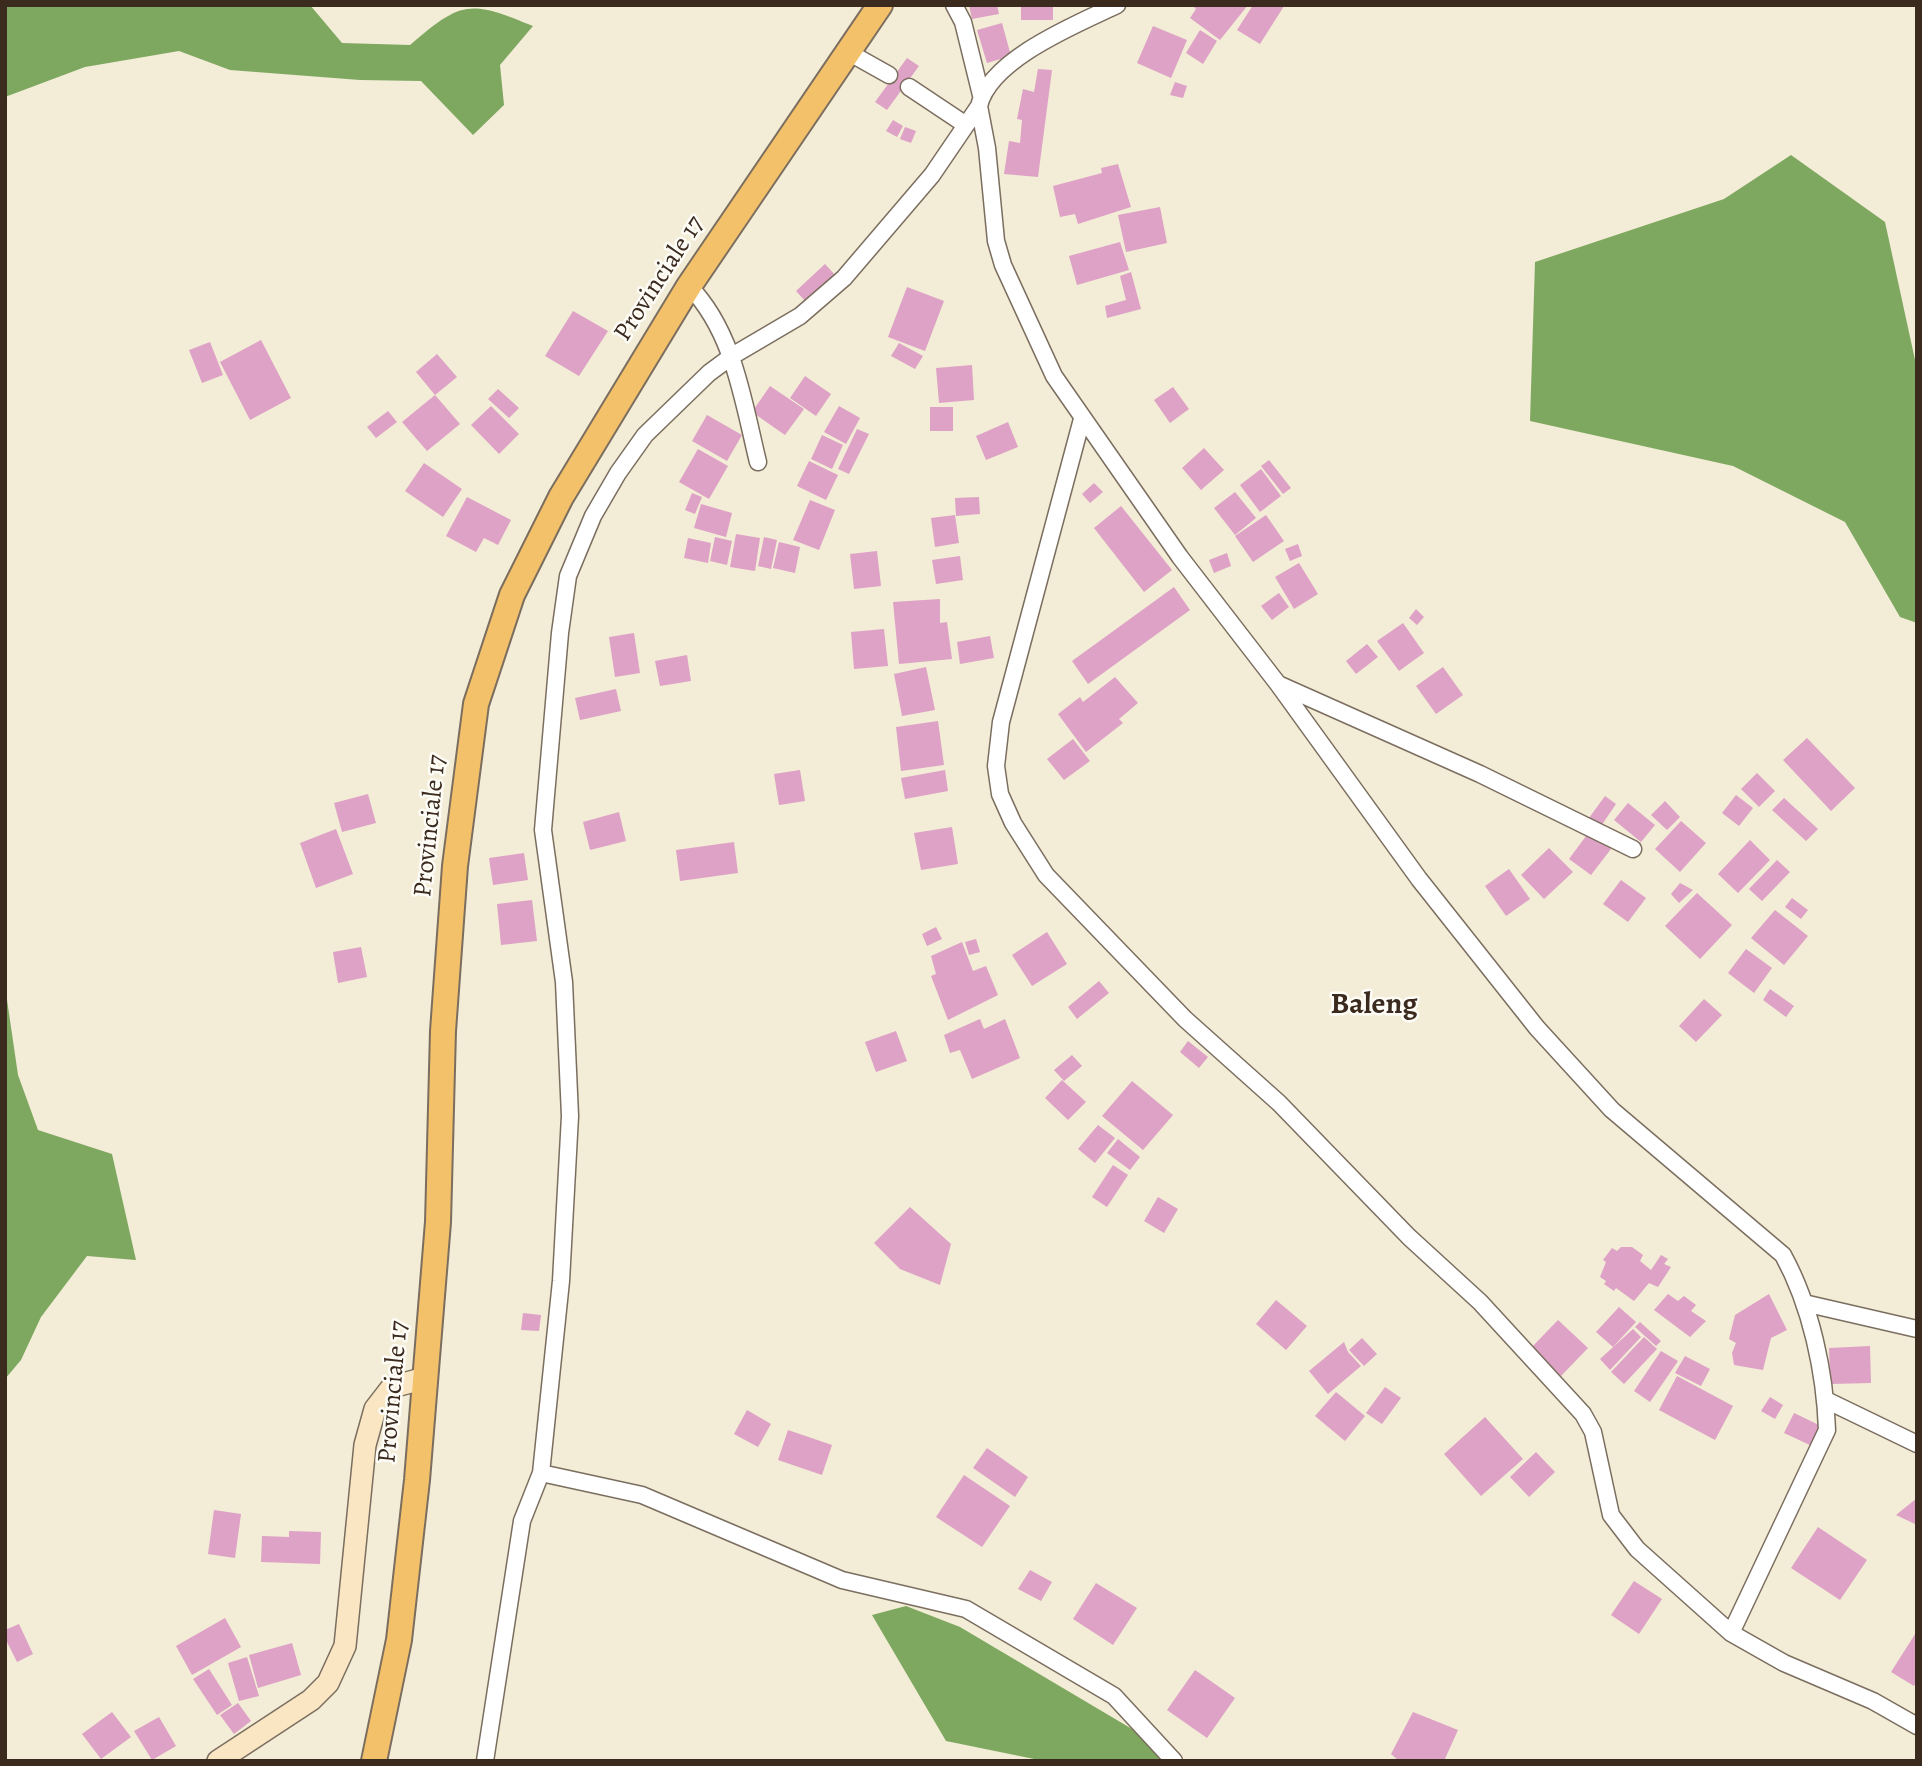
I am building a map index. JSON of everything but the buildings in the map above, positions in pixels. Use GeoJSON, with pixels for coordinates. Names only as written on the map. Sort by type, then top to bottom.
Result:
{"type":"FeatureCollection","features":[{"type":"Feature","properties":{"kind":"main road","name":"Provinciale 17"},"geometry":{"type":"LineString","coordinates":[[374,1761],[399,1640],[425,1378],[438,1223],[443,1031],[453,894],[464,784],[476,704],[518,580],[561,497],[689,286],[880,5]]}},
{"type":"Feature","properties":{"kind":"street"},"geometry":{"type":"LineString","coordinates":[[954,5],[963,22],[980,101],[996,241],[1003,265],[1054,376],[1082,419],[1180,557],[1278,684],[1419,879],[1537,1028],[1612,1110],[1783,1255],[1797,1279],[1826,1400],[1827,1430],[1731,1633]]}},
{"type":"Feature","properties":{"kind":"street"},"geometry":{"type":"LineString","coordinates":[[485,1761],[522,1521],[541,1473],[561,1281],[570,1116],[564,982],[543,830],[560,634],[568,576],[593,516],[618,473],[645,435],[709,373],[732,356],[800,316],[844,278],[898,219],[966,125],[980,101],[1009,65],[1042,40],[1117,5]]}},
{"type":"Feature","properties":{"kind":"street"},"geometry":{"type":"LineString","coordinates":[[848,52],[889,75]]}},
{"type":"Feature","properties":{"kind":"street"},"geometry":{"type":"LineString","coordinates":[[909,87],[966,125]]}},
{"type":"Feature","properties":{"kind":"street"},"geometry":{"type":"LineString","coordinates":[[689,286],[708,305],[732,356],[758,462]]}},
{"type":"Feature","properties":{"kind":"street"},"geometry":{"type":"LineString","coordinates":[[1082,419],[1001,722],[996,766],[1000,794],[1013,823],[1046,875],[1185,1019],[1279,1103],[1409,1237],[1480,1302],[1583,1414],[1592,1432],[1611,1515],[1637,1549],[1731,1633],[1784,1663],[1873,1701],[1917,1726]]}},
{"type":"Feature","properties":{"kind":"street"},"geometry":{"type":"LineString","coordinates":[[1278,684],[1480,774],[1633,849]]}},
{"type":"Feature","properties":{"kind":"street"},"geometry":{"type":"LineString","coordinates":[[1804,1303],[1917,1329]]}},
{"type":"Feature","properties":{"kind":"street"},"geometry":{"type":"LineString","coordinates":[[218,1761],[311,1700],[328,1683],[345,1646],[365,1445],[374,1409],[393,1387],[425,1378]]}},
{"type":"Feature","properties":{"kind":"street"},"geometry":{"type":"LineString","coordinates":[[1826,1400],[1917,1444]]}},
{"type":"Feature","properties":{"kind":"street"},"geometry":{"type":"LineString","coordinates":[[541,1473],[642,1495],[842,1580],[967,1609],[1114,1696],[1174,1761]]}},
{"type":"Feature","properties":{"kind":"green space"},"geometry":{"type":"Polygon","coordinates":[[[5,5],[310,5],[342,43],[410,45],[442,19],[467,9],[495,12],[533,26],[500,65],[504,105],[473,135],[421,81],[360,80],[230,70],[179,51],[85,67],[5,97],[5,5]]]}},
{"type":"Feature","properties":{"kind":"green space"},"geometry":{"type":"Polygon","coordinates":[[[1791,155],[1885,222],[1917,369],[1917,623],[1900,617],[1845,522],[1733,466],[1530,421],[1535,262],[1724,199],[1791,155]]]}},
{"type":"Feature","properties":{"kind":"green space"},"geometry":{"type":"Polygon","coordinates":[[[5,986],[18,1075],[38,1130],[112,1154],[136,1260],[87,1256],[41,1317],[21,1360],[5,1379],[5,986]]]}},
{"type":"Feature","properties":{"kind":"green space"},"geometry":{"type":"Polygon","coordinates":[[[906,1606],[960,1627],[1154,1742],[1171,1761],[1044,1761],[946,1741],[872,1615],[906,1606]]]}},
{"type":"Feature","properties":{"kind":"district","name":"Baleng"},"geometry":{"type":"Point","coordinates":[1374,1006]}}]}
